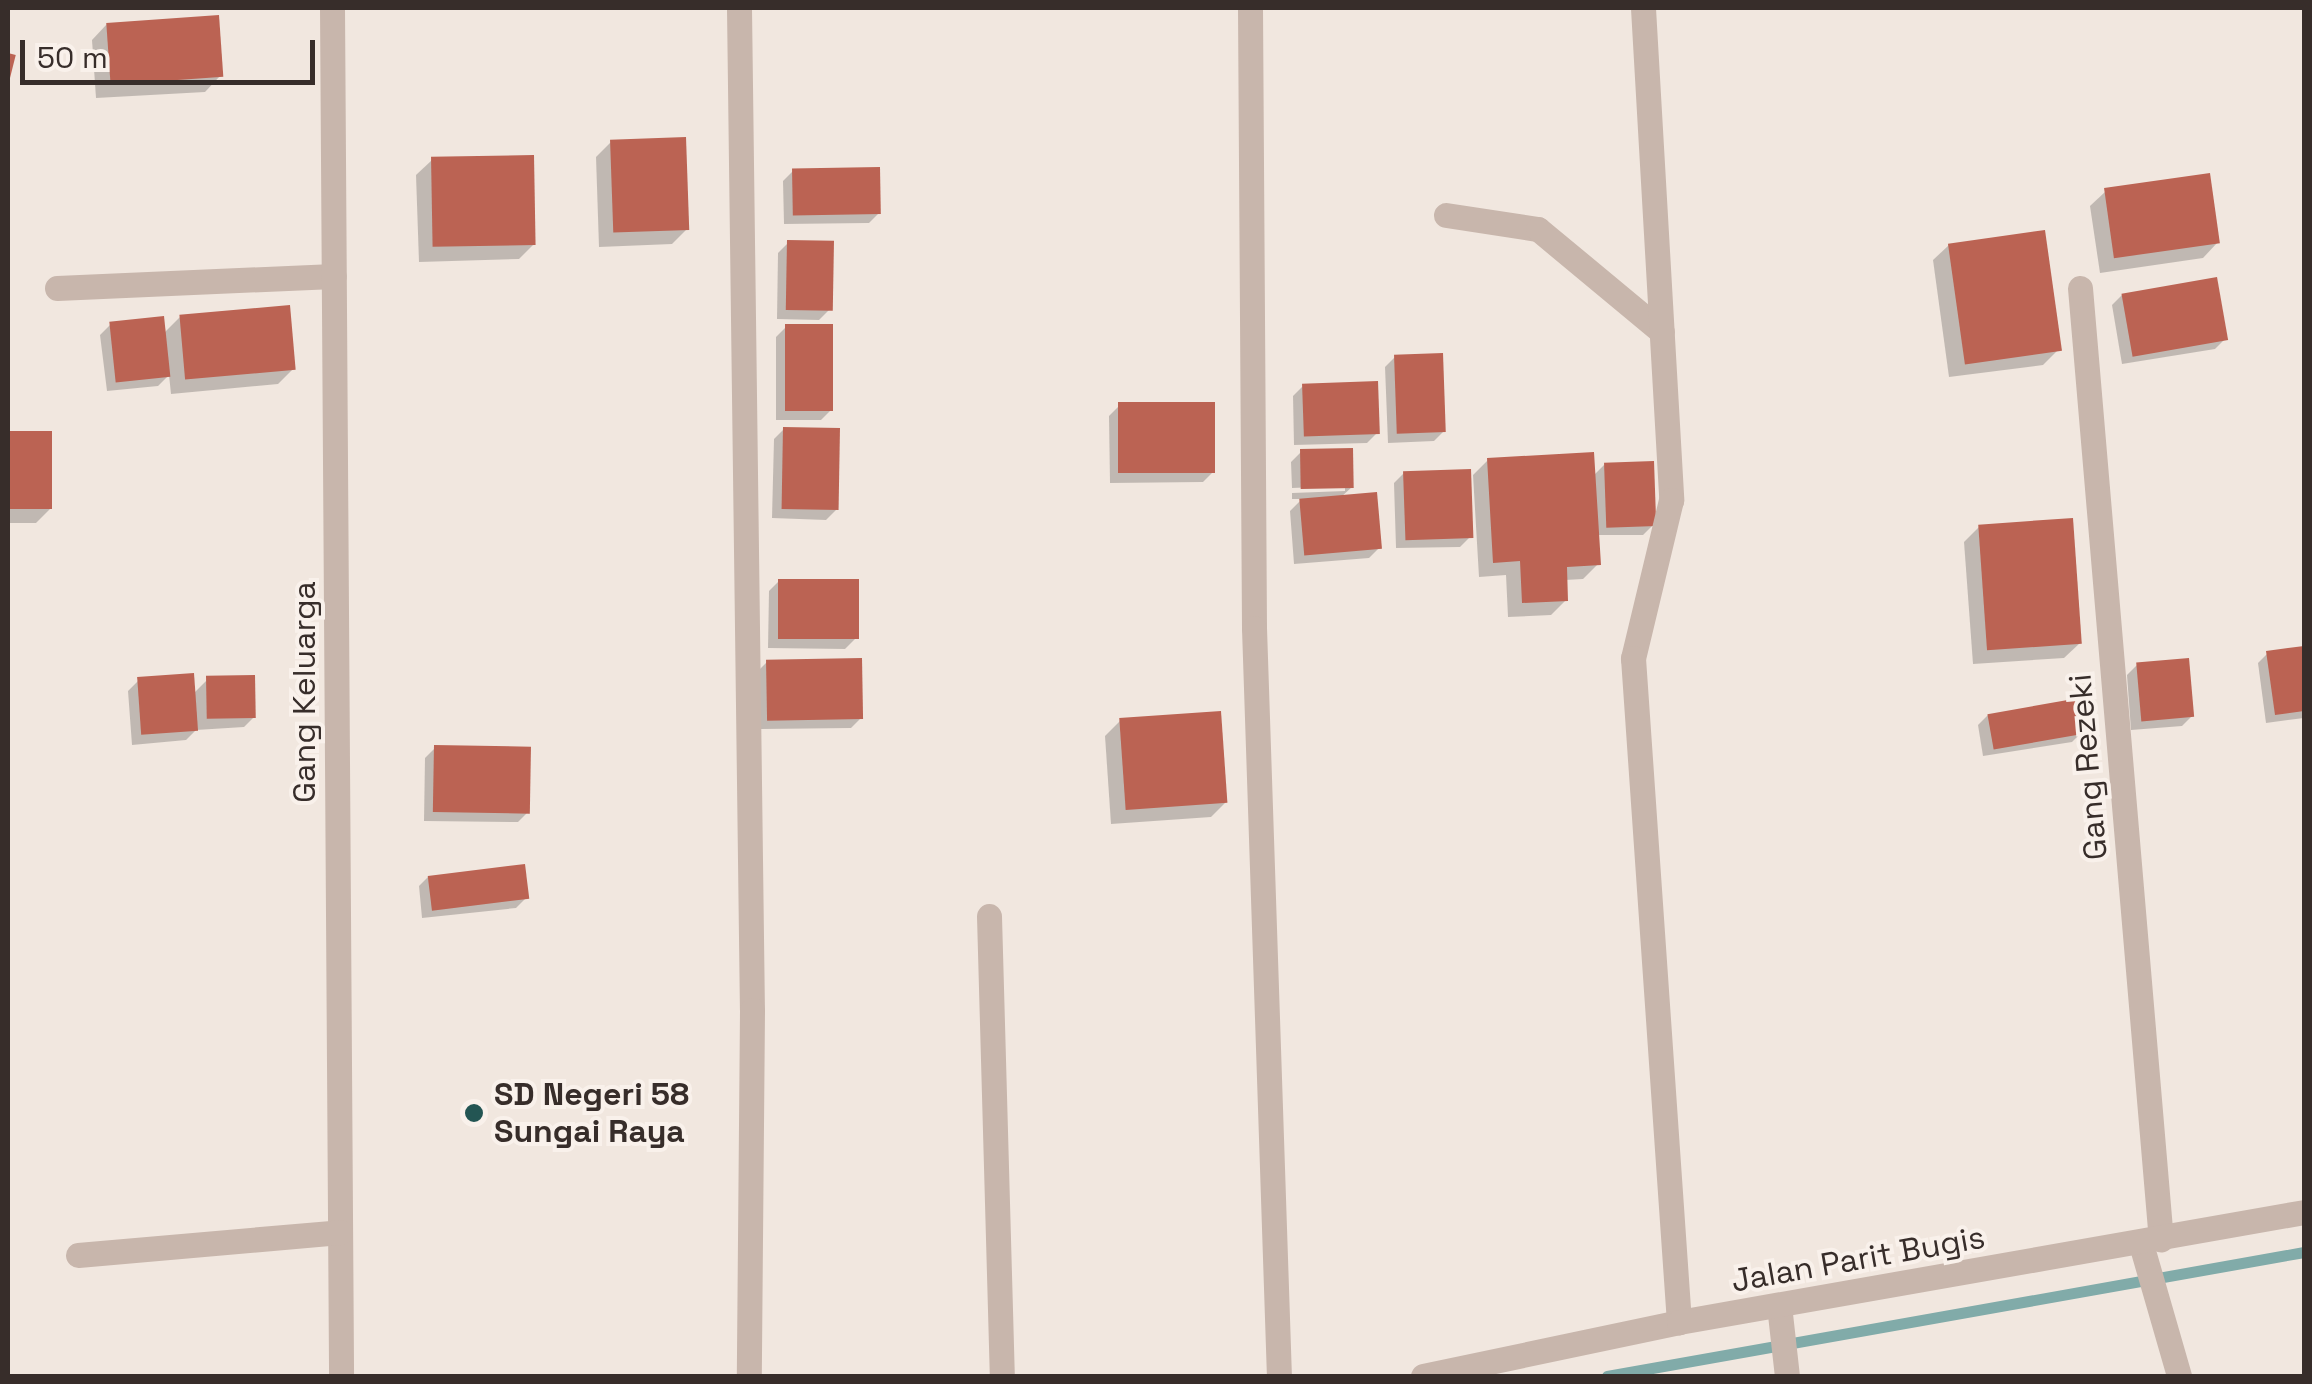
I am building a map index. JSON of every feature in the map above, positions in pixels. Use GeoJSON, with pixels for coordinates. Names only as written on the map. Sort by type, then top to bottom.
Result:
{"type":"FeatureCollection","features":[{"type":"Feature","properties":{"kind":"street","name":"Gang Keluarga"},"geometry":{"type":"LineString","coordinates":[[332,8],[341,1376]]}},
{"type":"Feature","properties":{"kind":"street"},"geometry":{"type":"LineString","coordinates":[[738,8],[752,1010],[749,1376]]}},
{"type":"Feature","properties":{"kind":"street"},"geometry":{"type":"LineString","coordinates":[[1250,8],[1254,628],[1279,1376]]}},
{"type":"Feature","properties":{"kind":"street"},"geometry":{"type":"LineString","coordinates":[[1643,8],[1671,500],[1633,658],[1679,1322]]}},
{"type":"Feature","properties":{"kind":"street"},"geometry":{"type":"LineString","coordinates":[[1446,215],[1538,229],[1662,332]]}},
{"type":"Feature","properties":{"kind":"street"},"geometry":{"type":"LineString","coordinates":[[56,288],[334,276]]}},
{"type":"Feature","properties":{"kind":"street","name":"Gang Rezeki"},"geometry":{"type":"LineString","coordinates":[[2080,288],[2151,1242],[2180,1376]]}},
{"type":"Feature","properties":{"kind":"street"},"geometry":{"type":"LineString","coordinates":[[988,916],[1002,1376]]}},
{"type":"Feature","properties":{"kind":"street","name":"Jalan Parit Bugis"},"geometry":{"type":"LineString","coordinates":[[1423,1376],[1679,1322],[2151,1242],[2304,1212]]}},
{"type":"Feature","properties":{"kind":"street"},"geometry":{"type":"LineString","coordinates":[[78,1254],[340,1232]]}},
{"type":"Feature","properties":{"kind":"street"},"geometry":{"type":"LineString","coordinates":[[1779,1305],[1787,1376]]}},
{"type":"Feature","properties":{"kind":"building"},"geometry":{"type":"Polygon","coordinates":[[[219,15],[223,77],[111,85],[106,23],[219,15]]]}},
{"type":"Feature","properties":{"kind":"building"},"geometry":{"type":"Polygon","coordinates":[[[8,53],[16,55],[8,86],[8,53]]]}},
{"type":"Feature","properties":{"kind":"building"},"geometry":{"type":"Polygon","coordinates":[[[686,137],[689,230],[613,233],[610,140],[686,137]]]}},
{"type":"Feature","properties":{"kind":"building"},"geometry":{"type":"Polygon","coordinates":[[[534,155],[536,245],[433,247],[431,157],[534,155]]]}},
{"type":"Feature","properties":{"kind":"building"},"geometry":{"type":"Polygon","coordinates":[[[880,167],[881,214],[793,216],[792,169],[880,167]]]}},
{"type":"Feature","properties":{"kind":"building"},"geometry":{"type":"Polygon","coordinates":[[[2210,173],[2220,243],[2114,258],[2104,188],[2210,173]]]}},
{"type":"Feature","properties":{"kind":"building"},"geometry":{"type":"Polygon","coordinates":[[[2045,230],[2062,351],[1965,364],[1948,244],[2045,230]]]}},
{"type":"Feature","properties":{"kind":"building"},"geometry":{"type":"Polygon","coordinates":[[[787,240],[834,241],[833,311],[786,310],[787,240]]]}},
{"type":"Feature","properties":{"kind":"building"},"geometry":{"type":"Polygon","coordinates":[[[2217,277],[2228,340],[2133,357],[2121,294],[2217,277]]]}},
{"type":"Feature","properties":{"kind":"building"},"geometry":{"type":"Polygon","coordinates":[[[290,305],[296,370],[185,379],[179,315],[290,305]]]}},
{"type":"Feature","properties":{"kind":"building"},"geometry":{"type":"Polygon","coordinates":[[[164,316],[170,377],[116,382],[109,322],[164,316]]]}},
{"type":"Feature","properties":{"kind":"building"},"geometry":{"type":"Polygon","coordinates":[[[785,324],[833,324],[833,411],[785,411],[785,324]]]}},
{"type":"Feature","properties":{"kind":"building"},"geometry":{"type":"Polygon","coordinates":[[[1443,353],[1446,432],[1397,434],[1394,355],[1443,353]]]}},
{"type":"Feature","properties":{"kind":"building"},"geometry":{"type":"Polygon","coordinates":[[[1378,381],[1380,434],[1304,437],[1302,384],[1378,381]]]}},
{"type":"Feature","properties":{"kind":"building"},"geometry":{"type":"Polygon","coordinates":[[[1118,402],[1215,402],[1215,473],[1118,473],[1118,402]]]}},
{"type":"Feature","properties":{"kind":"building"},"geometry":{"type":"Polygon","coordinates":[[[783,427],[840,428],[839,510],[782,509],[783,427]]]}},
{"type":"Feature","properties":{"kind":"building"},"geometry":{"type":"Polygon","coordinates":[[[8,431],[52,431],[52,509],[8,509],[8,431]]]}},
{"type":"Feature","properties":{"kind":"building"},"geometry":{"type":"Polygon","coordinates":[[[1353,448],[1354,488],[1301,489],[1300,449],[1353,448]]]}},
{"type":"Feature","properties":{"kind":"building"},"geometry":{"type":"Polygon","coordinates":[[[1594,452],[1601,565],[1567,567],[1568,601],[1522,603],[1520,561],[1493,563],[1487,458],[1594,452]]]}},
{"type":"Feature","properties":{"kind":"building"},"geometry":{"type":"Polygon","coordinates":[[[1654,461],[1656,526],[1606,528],[1604,463],[1654,461]]]}},
{"type":"Feature","properties":{"kind":"building"},"geometry":{"type":"Polygon","coordinates":[[[1471,469],[1473,538],[1405,540],[1403,471],[1471,469]]]}},
{"type":"Feature","properties":{"kind":"building"},"geometry":{"type":"Polygon","coordinates":[[[1377,492],[1382,549],[1304,556],[1299,499],[1377,492]]]}},
{"type":"Feature","properties":{"kind":"building"},"geometry":{"type":"Polygon","coordinates":[[[2073,518],[2082,644],[1987,650],[1978,525],[2073,518]]]}},
{"type":"Feature","properties":{"kind":"building"},"geometry":{"type":"Polygon","coordinates":[[[778,579],[859,579],[859,639],[778,639],[778,579]]]}},
{"type":"Feature","properties":{"kind":"building"},"geometry":{"type":"Polygon","coordinates":[[[2304,646],[2304,711],[2275,715],[2266,651],[2304,646]]]}},
{"type":"Feature","properties":{"kind":"building"},"geometry":{"type":"Polygon","coordinates":[[[862,658],[863,719],[767,721],[766,660],[862,658]]]}},
{"type":"Feature","properties":{"kind":"building"},"geometry":{"type":"Polygon","coordinates":[[[2189,658],[2194,717],[2141,721],[2136,663],[2189,658]]]}},
{"type":"Feature","properties":{"kind":"building"},"geometry":{"type":"Polygon","coordinates":[[[194,673],[198,731],[141,735],[137,677],[194,673]]]}},
{"type":"Feature","properties":{"kind":"building"},"geometry":{"type":"Polygon","coordinates":[[[255,675],[256,718],[207,719],[206,676],[255,675]]]}},
{"type":"Feature","properties":{"kind":"building"},"geometry":{"type":"Polygon","coordinates":[[[2079,698],[2085,733],[1994,750],[1987,714],[2079,698]]]}},
{"type":"Feature","properties":{"kind":"building"},"geometry":{"type":"Polygon","coordinates":[[[1221,711],[1227,803],[1126,810],[1119,718],[1221,711]]]}},
{"type":"Feature","properties":{"kind":"building"},"geometry":{"type":"Polygon","coordinates":[[[434,745],[531,747],[530,814],[433,812],[434,745]]]}},
{"type":"Feature","properties":{"kind":"building"},"geometry":{"type":"Polygon","coordinates":[[[525,864],[529,899],[432,911],[428,876],[525,864]]]}},
{"type":"Feature","properties":{"kind":"waterway"},"geometry":{"type":"LineString","coordinates":[[1607,1376],[2304,1252]]}},
{"type":"Feature","properties":{"kind":"place","name":"SD Negeri 58 Sungai Raya"},"geometry":{"type":"Point","coordinates":[474,1113]}}]}
